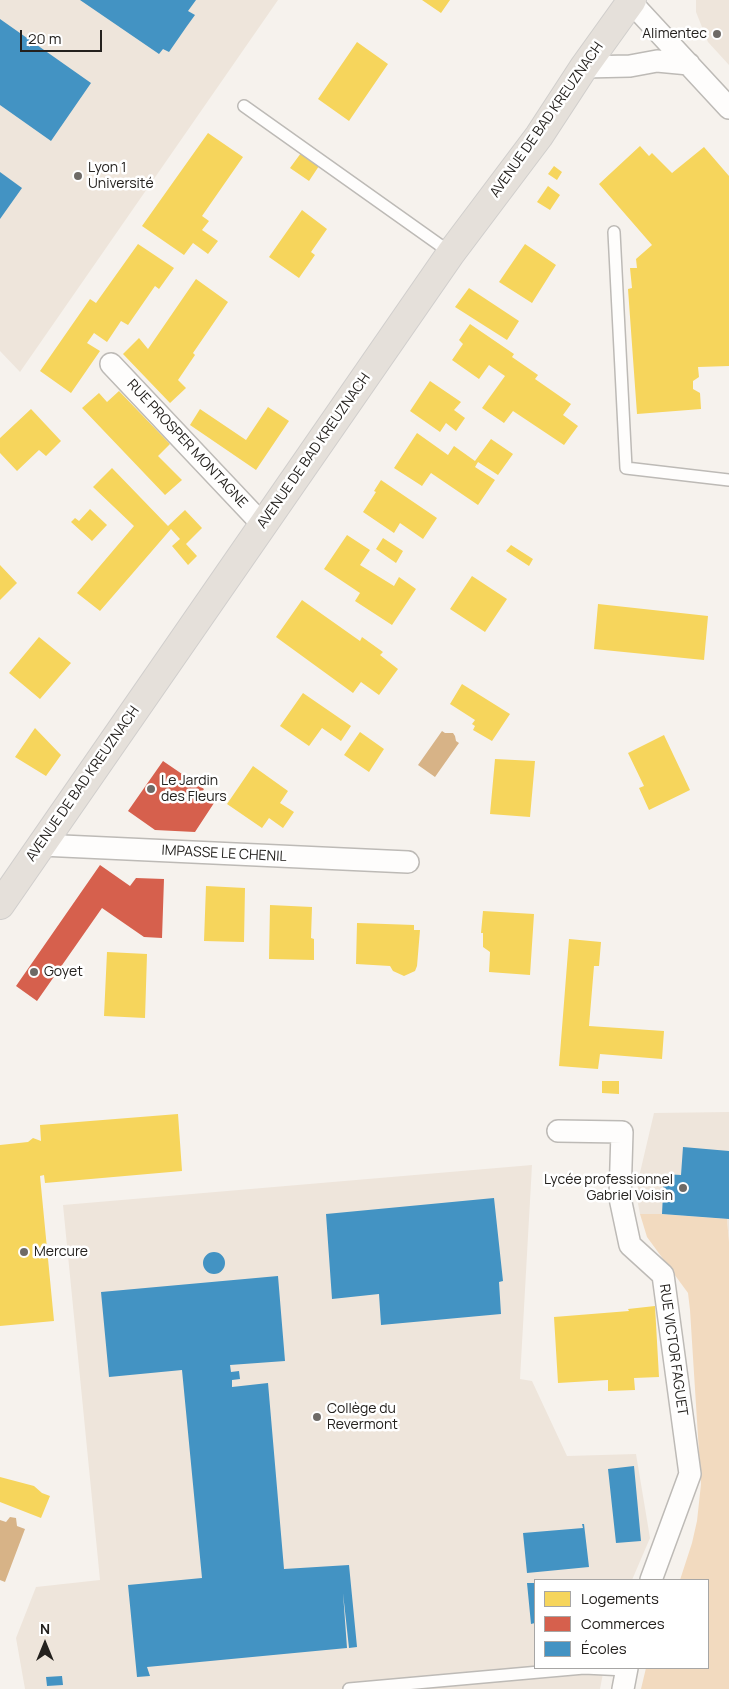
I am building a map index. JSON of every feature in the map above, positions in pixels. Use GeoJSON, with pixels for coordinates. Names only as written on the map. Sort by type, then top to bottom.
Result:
{"type":"FeatureCollection","features":[{"type":"Feature","properties":{"kind":"main road","name":"AVENUE DE BAD KREUZNACH"},"geometry":{"type":"LineString","coordinates":[[0,905],[451,253],[539,136],[631,0]]}},
{"type":"Feature","properties":{"kind":"street"},"geometry":{"type":"LineString","coordinates":[[631,0],[729,108]]}},
{"type":"Feature","properties":{"kind":"street"},"geometry":{"type":"LineString","coordinates":[[584,67],[630,66],[658,61],[688,64]]}},
{"type":"Feature","properties":{"kind":"street","name":"RUE PROSPER MONTAGNE"},"geometry":{"type":"LineString","coordinates":[[111,364],[263,525]]}},
{"type":"Feature","properties":{"kind":"street","name":"IMPASSE LE CHENIL"},"geometry":{"type":"LineString","coordinates":[[40,845],[408,862]]}},
{"type":"Feature","properties":{"kind":"street","name":"RUE VICTOR FAGUET"},"geometry":{"type":"LineString","coordinates":[[558,1131],[622,1132],[620,1198],[630,1244],[663,1275],[690,1474],[651,1579]]}},
{"type":"Feature","properties":{"kind":"lane"},"geometry":{"type":"LineString","coordinates":[[244,106],[451,253]]}},
{"type":"Feature","properties":{"kind":"lane"},"geometry":{"type":"LineString","coordinates":[[614,232],[626,468],[729,480]]}},
{"type":"Feature","properties":{"kind":"lane"},"geometry":{"type":"LineString","coordinates":[[349,1689],[573,1669]]}},
{"type":"Feature","properties":{"kind":"lane"},"geometry":{"type":"LineString","coordinates":[[589,1669],[626,1676]]}},
{"type":"Feature","properties":{"kind":"shaded area","name":"Lyon 1 Université"},"geometry":{"type":"Polygon","coordinates":[[[0,0],[278,0],[20,372],[0,351],[0,0]]]}},
{"type":"Feature","properties":{"kind":"shaded area","name":"Alimentec"},"geometry":{"type":"Polygon","coordinates":[[[696,0],[729,0],[729,65],[708,42],[696,12],[696,0]]]}},
{"type":"Feature","properties":{"kind":"shaded area"},"geometry":{"type":"Polygon","coordinates":[[[442,731],[453,733],[456,741],[459,743],[435,777],[418,765],[442,731]]]}},
{"type":"Feature","properties":{"kind":"shaded area","name":"Lycée professionnel Gabriel Voisin"},"geometry":{"type":"Polygon","coordinates":[[[729,1112],[729,1242],[727,1219],[640,1214],[637,1198],[639,1177],[654,1113],[729,1112]]]}},
{"type":"Feature","properties":{"kind":"shaded area","name":"Collège du Revermont"},"geometry":{"type":"Polygon","coordinates":[[[532,1165],[520,1379],[532,1381],[567,1456],[636,1454],[650,1538],[632,1579],[534,1579],[534,1669],[604,1669],[600,1689],[25,1689],[16,1638],[36,1587],[100,1580],[63,1205],[532,1165]]]}},
{"type":"Feature","properties":{"kind":"shaded area"},"geometry":{"type":"Polygon","coordinates":[[[640,1214],[727,1219],[729,1242],[729,1689],[641,1689],[646,1669],[709,1669],[709,1579],[680,1579],[697,1521],[701,1484],[688,1293],[647,1237],[640,1214]]]}},
{"type":"Feature","properties":{"kind":"shaded area"},"geometry":{"type":"Polygon","coordinates":[[[10,1517],[16,1518],[17,1526],[25,1529],[5,1582],[0,1580],[0,1520],[6,1522],[10,1517]]]}},
{"type":"Feature","properties":{"kind":"building: Logements"},"geometry":{"type":"Polygon","coordinates":[[[422,0],[450,0],[441,13],[422,0]]]}},
{"type":"Feature","properties":{"kind":"building: Logements"},"geometry":{"type":"Polygon","coordinates":[[[357,42],[388,64],[349,121],[318,99],[357,42]]]}},
{"type":"Feature","properties":{"kind":"building: Logements"},"geometry":{"type":"Polygon","coordinates":[[[208,133],[243,157],[202,216],[209,221],[202,230],[218,241],[208,254],[193,243],[184,255],[142,226],[208,133]]]}},
{"type":"Feature","properties":{"kind":"building: Logements"},"geometry":{"type":"Polygon","coordinates":[[[640,146],[649,156],[652,153],[672,173],[704,147],[729,176],[729,366],[698,367],[699,377],[693,381],[693,389],[700,393],[701,409],[637,414],[628,289],[632,288],[630,268],[637,268],[636,259],[652,245],[599,184],[640,146]]]}},
{"type":"Feature","properties":{"kind":"building: Logements"},"geometry":{"type":"Polygon","coordinates":[[[301,153],[319,166],[309,181],[290,168],[301,153]]]}},
{"type":"Feature","properties":{"kind":"building: Logements"},"geometry":{"type":"Polygon","coordinates":[[[554,166],[562,172],[557,180],[548,174],[554,166]]]}},
{"type":"Feature","properties":{"kind":"building: Logements"},"geometry":{"type":"Polygon","coordinates":[[[548,186],[560,195],[550,210],[537,202],[548,186]]]}},
{"type":"Feature","properties":{"kind":"building: Logements"},"geometry":{"type":"Polygon","coordinates":[[[302,210],[327,229],[311,252],[315,255],[299,278],[269,257],[302,210]]]}},
{"type":"Feature","properties":{"kind":"building: Logements"},"geometry":{"type":"Polygon","coordinates":[[[138,244],[174,268],[159,289],[155,286],[128,325],[121,321],[107,342],[94,333],[87,343],[100,351],[71,393],[40,371],[90,299],[96,303],[138,244]]]}},
{"type":"Feature","properties":{"kind":"building: Logements"},"geometry":{"type":"Polygon","coordinates":[[[525,244],[556,265],[532,303],[499,282],[525,244]]]}},
{"type":"Feature","properties":{"kind":"building: Logements"},"geometry":{"type":"Polygon","coordinates":[[[196,279],[228,302],[193,353],[195,355],[178,380],[186,388],[170,403],[123,354],[139,338],[148,349],[196,279]]]}},
{"type":"Feature","properties":{"kind":"building: Logements"},"geometry":{"type":"Polygon","coordinates":[[[469,288],[519,321],[507,340],[455,307],[469,288]]]}},
{"type":"Feature","properties":{"kind":"building: Logements"},"geometry":{"type":"Polygon","coordinates":[[[470,324],[514,354],[512,357],[538,375],[535,379],[571,404],[563,415],[578,426],[564,445],[513,411],[504,423],[482,408],[505,376],[489,365],[479,379],[452,360],[463,344],[459,340],[470,324]]]}},
{"type":"Feature","properties":{"kind":"building: Logements"},"geometry":{"type":"Polygon","coordinates":[[[430,381],[461,402],[454,410],[465,418],[456,431],[446,423],[440,432],[410,411],[430,381]]]}},
{"type":"Feature","properties":{"kind":"building: Logements"},"geometry":{"type":"Polygon","coordinates":[[[119,391],[170,444],[158,456],[182,480],[165,495],[82,408],[99,393],[107,402],[119,391]]]}},
{"type":"Feature","properties":{"kind":"building: Logements"},"geometry":{"type":"Polygon","coordinates":[[[268,407],[289,421],[256,470],[190,425],[200,409],[246,440],[268,407]]]}},
{"type":"Feature","properties":{"kind":"building: Logements"},"geometry":{"type":"Polygon","coordinates":[[[31,409],[61,441],[46,456],[39,450],[17,471],[0,453],[0,438],[31,409]]]}},
{"type":"Feature","properties":{"kind":"building: Logements"},"geometry":{"type":"Polygon","coordinates":[[[417,433],[448,455],[454,446],[475,461],[491,439],[513,454],[498,475],[478,462],[475,467],[495,480],[478,505],[431,473],[422,486],[394,468],[417,433]]]}},
{"type":"Feature","properties":{"kind":"building: Logements"},"geometry":{"type":"Polygon","coordinates":[[[112,468],[168,526],[185,510],[202,528],[186,544],[197,556],[188,565],[172,546],[180,539],[171,529],[100,611],[77,593],[134,526],[93,487],[112,468]]]}},
{"type":"Feature","properties":{"kind":"building: Logements"},"geometry":{"type":"Polygon","coordinates":[[[381,480],[437,518],[423,539],[400,523],[394,533],[363,512],[376,492],[374,491],[381,480]]]}},
{"type":"Feature","properties":{"kind":"building: Logements"},"geometry":{"type":"Polygon","coordinates":[[[90,509],[107,525],[92,541],[71,522],[75,518],[79,521],[90,509]]]}},
{"type":"Feature","properties":{"kind":"building: Logements"},"geometry":{"type":"Polygon","coordinates":[[[347,535],[370,550],[360,565],[394,586],[399,577],[416,589],[392,625],[355,601],[360,593],[324,569],[347,535]]]}},
{"type":"Feature","properties":{"kind":"building: Logements"},"geometry":{"type":"Polygon","coordinates":[[[383,538],[403,551],[396,563],[376,549],[383,538]]]}},
{"type":"Feature","properties":{"kind":"building: Logements"},"geometry":{"type":"Polygon","coordinates":[[[511,545],[533,559],[529,566],[506,551],[511,545]]]}},
{"type":"Feature","properties":{"kind":"building: Logements"},"geometry":{"type":"Polygon","coordinates":[[[0,565],[17,583],[0,600],[0,565]]]}},
{"type":"Feature","properties":{"kind":"building: Logements"},"geometry":{"type":"Polygon","coordinates":[[[472,576],[507,599],[485,632],[450,609],[472,576]]]}},
{"type":"Feature","properties":{"kind":"building: Logements"},"geometry":{"type":"Polygon","coordinates":[[[302,600],[360,641],[362,637],[383,652],[380,655],[398,669],[379,695],[361,682],[353,693],[276,637],[302,600]]]}},
{"type":"Feature","properties":{"kind":"building: Logements"},"geometry":{"type":"Polygon","coordinates":[[[598,604],[708,616],[704,660],[594,649],[598,604]]]}},
{"type":"Feature","properties":{"kind":"building: Logements"},"geometry":{"type":"Polygon","coordinates":[[[39,637],[71,663],[40,699],[9,673],[39,637]]]}},
{"type":"Feature","properties":{"kind":"building: Logements"},"geometry":{"type":"Polygon","coordinates":[[[462,684],[510,714],[492,741],[473,730],[475,726],[472,724],[475,720],[450,704],[462,684]]]}},
{"type":"Feature","properties":{"kind":"building: Logements"},"geometry":{"type":"Polygon","coordinates":[[[303,693],[351,726],[341,741],[322,728],[309,746],[280,726],[303,693]]]}},
{"type":"Feature","properties":{"kind":"building: Logements"},"geometry":{"type":"Polygon","coordinates":[[[35,728],[61,755],[46,776],[15,757],[35,728]]]}},
{"type":"Feature","properties":{"kind":"building: Logements"},"geometry":{"type":"Polygon","coordinates":[[[360,732],[384,749],[369,772],[344,755],[360,732]]]}},
{"type":"Feature","properties":{"kind":"building: Logements"},"geometry":{"type":"Polygon","coordinates":[[[664,735],[690,790],[649,810],[639,788],[644,786],[628,753],[664,735]]]}},
{"type":"Feature","properties":{"kind":"building: Logements"},"geometry":{"type":"Polygon","coordinates":[[[495,759],[535,761],[530,817],[490,814],[495,759]]]}},
{"type":"Feature","properties":{"kind":"building: Logements"},"geometry":{"type":"Polygon","coordinates":[[[253,766],[288,791],[280,803],[294,812],[283,828],[269,818],[262,828],[227,804],[253,766]]]}},
{"type":"Feature","properties":{"kind":"building: Logements"},"geometry":{"type":"Polygon","coordinates":[[[206,886],[245,888],[244,942],[204,941],[206,886]]]}},
{"type":"Feature","properties":{"kind":"building: Logements"},"geometry":{"type":"Polygon","coordinates":[[[270,905],[312,907],[311,938],[314,939],[314,960],[269,959],[270,905]]]}},
{"type":"Feature","properties":{"kind":"building: Logements"},"geometry":{"type":"Polygon","coordinates":[[[483,911],[534,914],[530,975],[489,972],[490,952],[483,947],[483,933],[481,933],[483,911]]]}},
{"type":"Feature","properties":{"kind":"building: Logements"},"geometry":{"type":"Polygon","coordinates":[[[357,923],[414,925],[414,930],[420,930],[415,971],[404,976],[393,971],[390,966],[356,964],[357,923]]]}},
{"type":"Feature","properties":{"kind":"building: Logements"},"geometry":{"type":"Polygon","coordinates":[[[569,939],[601,942],[599,966],[594,966],[589,1026],[664,1031],[662,1059],[600,1054],[598,1069],[559,1066],[569,939]]]}},
{"type":"Feature","properties":{"kind":"building: Logements"},"geometry":{"type":"Polygon","coordinates":[[[107,952],[147,954],[145,1018],[104,1016],[107,952]]]}},
{"type":"Feature","properties":{"kind":"building: Logements"},"geometry":{"type":"Polygon","coordinates":[[[602,1081],[619,1081],[619,1094],[602,1093],[602,1081]]]}},
{"type":"Feature","properties":{"kind":"building: Logements","name":"Mercure"},"geometry":{"type":"Polygon","coordinates":[[[178,1114],[182,1171],[45,1183],[44,1175],[40,1176],[54,1321],[0,1326],[0,1145],[28,1142],[33,1138],[41,1141],[40,1125],[178,1114]]]}},
{"type":"Feature","properties":{"kind":"building: Logements"},"geometry":{"type":"Polygon","coordinates":[[[655,1306],[659,1377],[634,1378],[635,1390],[608,1391],[608,1380],[558,1383],[554,1317],[629,1311],[628,1309],[655,1306]]]}},
{"type":"Feature","properties":{"kind":"building: Logements"},"geometry":{"type":"Polygon","coordinates":[[[0,1477],[34,1486],[42,1493],[50,1496],[41,1518],[0,1502],[0,1477]]]}},
{"type":"Feature","properties":{"kind":"building: Commerces"},"geometry":{"type":"Polygon","coordinates":[[[163,761],[204,789],[201,794],[214,803],[195,832],[155,830],[128,811],[163,761]]]}},
{"type":"Feature","properties":{"kind":"building: Commerces"},"geometry":{"type":"Polygon","coordinates":[[[100,865],[130,886],[136,878],[164,879],[162,938],[144,937],[102,908],[37,1001],[16,986],[100,865]]]}},
{"type":"Feature","properties":{"kind":"building: Écoles"},"geometry":{"type":"Polygon","coordinates":[[[80,0],[196,0],[188,11],[195,15],[169,52],[163,49],[159,54],[80,0]]]}},
{"type":"Feature","properties":{"kind":"building: Écoles"},"geometry":{"type":"Polygon","coordinates":[[[0,19],[91,83],[51,141],[0,105],[0,19]]]}},
{"type":"Feature","properties":{"kind":"building: Écoles"},"geometry":{"type":"Polygon","coordinates":[[[0,172],[22,188],[0,219],[0,172]]]}},
{"type":"Feature","properties":{"kind":"building: Écoles"},"geometry":{"type":"Polygon","coordinates":[[[683,1147],[729,1151],[729,1219],[662,1214],[664,1174],[681,1175],[683,1147]]]}},
{"type":"Feature","properties":{"kind":"building: Écoles"},"geometry":{"type":"Polygon","coordinates":[[[494,1198],[503,1281],[499,1282],[501,1314],[381,1325],[379,1294],[332,1299],[326,1214],[494,1198]]]}},
{"type":"Feature","properties":{"kind":"building: Écoles"},"geometry":{"type":"Polygon","coordinates":[[[214,1252],[222,1255],[225,1263],[222,1271],[214,1274],[206,1271],[203,1263],[206,1255],[214,1252]]]}},
{"type":"Feature","properties":{"kind":"building: Écoles"},"geometry":{"type":"Polygon","coordinates":[[[278,1276],[285,1361],[230,1365],[231,1372],[239,1371],[240,1379],[232,1380],[232,1387],[268,1383],[284,1569],[349,1565],[357,1647],[349,1648],[343,1593],[347,1648],[147,1667],[150,1676],[137,1677],[128,1585],[202,1578],[182,1370],[109,1377],[101,1292],[278,1276]]]}},
{"type":"Feature","properties":{"kind":"building: Écoles"},"geometry":{"type":"Polygon","coordinates":[[[634,1466],[641,1541],[616,1543],[608,1469],[634,1466]]]}},
{"type":"Feature","properties":{"kind":"building: Écoles"},"geometry":{"type":"Polygon","coordinates":[[[582,1524],[584,1524],[589,1567],[527,1573],[523,1533],[583,1528],[582,1524]]]}},
{"type":"Feature","properties":{"kind":"building: Écoles"},"geometry":{"type":"Polygon","coordinates":[[[527,1583],[534,1583],[534,1623],[531,1624],[527,1583]]]}},
{"type":"Feature","properties":{"kind":"building: Écoles"},"geometry":{"type":"Polygon","coordinates":[[[62,1676],[63,1685],[47,1686],[46,1677],[62,1676]]]}},
{"type":"Feature","properties":{"kind":"place","name":"Alimentec"},"geometry":{"type":"Point","coordinates":[717,34]}},
{"type":"Feature","properties":{"kind":"place","name":"Lyon 1 Université"},"geometry":{"type":"Point","coordinates":[78,176]}},
{"type":"Feature","properties":{"kind":"place","name":"Le Jardin des Fleurs"},"geometry":{"type":"Point","coordinates":[151,789]}},
{"type":"Feature","properties":{"kind":"place","name":"Goyet"},"geometry":{"type":"Point","coordinates":[34,972]}},
{"type":"Feature","properties":{"kind":"place","name":"Lycée professionnel Gabriel Voisin"},"geometry":{"type":"Point","coordinates":[683,1188]}},
{"type":"Feature","properties":{"kind":"place","name":"Mercure"},"geometry":{"type":"Point","coordinates":[24,1252]}},
{"type":"Feature","properties":{"kind":"place","name":"Collège du Revermont"},"geometry":{"type":"Point","coordinates":[317,1417]}}]}
